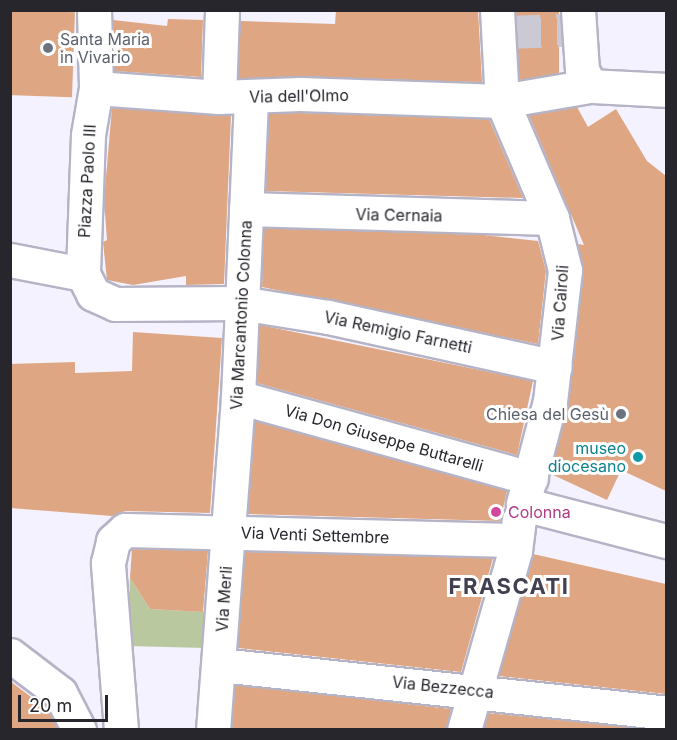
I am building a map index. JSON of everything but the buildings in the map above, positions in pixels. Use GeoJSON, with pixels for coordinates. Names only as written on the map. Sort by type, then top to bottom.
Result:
{"type":"FeatureCollection","features":[{"type":"Feature","properties":{"kind":"street","name":"Piazza Paolo III"},"geometry":{"type":"LineString","coordinates":[[83,274],[88,135],[96,88],[94,10]]}},
{"type":"Feature","properties":{"kind":"street","name":"Via Marcantonio Colonna"},"geometry":{"type":"LineString","coordinates":[[222,10],[235,97],[246,209],[240,303],[238,397],[229,533]]}},
{"type":"Feature","properties":{"kind":"street"},"geometry":{"type":"LineString","coordinates":[[501,24],[502,101]]}},
{"type":"Feature","properties":{"kind":"street"},"geometry":{"type":"LineString","coordinates":[[573,24],[582,70],[590,86]]}},
{"type":"Feature","properties":{"kind":"street","name":"Via dell'Olmo"},"geometry":{"type":"LineString","coordinates":[[96,88],[235,97],[300,94],[502,101],[590,86],[666,90]]}},
{"type":"Feature","properties":{"kind":"street","name":"Via Cairoli"},"geometry":{"type":"LineString","coordinates":[[464,729],[514,551],[513,540],[527,491],[555,367],[565,270],[552,218],[502,101]]}},
{"type":"Feature","properties":{"kind":"street","name":"Via Cernaia"},"geometry":{"type":"LineString","coordinates":[[246,209],[552,218]]}},
{"type":"Feature","properties":{"kind":"street"},"geometry":{"type":"LineString","coordinates":[[15,262],[83,274]]}},
{"type":"Feature","properties":{"kind":"street","name":"Via Remigio Farnetti"},"geometry":{"type":"LineString","coordinates":[[83,274],[93,294],[115,304],[240,303],[352,321],[555,367]]}},
{"type":"Feature","properties":{"kind":"street","name":"Via Don Giuseppe Buttarelli"},"geometry":{"type":"LineString","coordinates":[[238,397],[527,491],[666,541]]}},
{"type":"Feature","properties":{"kind":"street","name":"Via Venti Settembre"},"geometry":{"type":"LineString","coordinates":[[121,729],[108,563],[118,535],[134,528],[229,533],[513,540]]}},
{"type":"Feature","properties":{"kind":"street","name":"Via Merli"},"geometry":{"type":"LineString","coordinates":[[213,729],[229,533]]}},
{"type":"Feature","properties":{"kind":"street"},"geometry":{"type":"LineString","coordinates":[[10,655],[60,693],[79,729]]}},
{"type":"Feature","properties":{"kind":"street","name":"Via Bezzecca"},"geometry":{"type":"LineString","coordinates":[[219,664],[475,690],[666,713]]}},
{"type":"Feature","properties":{"kind":"green space"},"geometry":{"type":"Polygon","coordinates":[[[130,578],[150,609],[205,612],[205,648],[128,646],[130,578]]]}},
{"type":"Feature","properties":{"kind":"tunnel"},"geometry":{"type":"LineString","coordinates":[[508,32],[562,30]]}},
{"type":"Feature","properties":{"kind":"place","name":"Santa Maria in Vivario"},"geometry":{"type":"Point","coordinates":[48,48]}},
{"type":"Feature","properties":{"kind":"place","name":"Chiesa del Gesù"},"geometry":{"type":"Point","coordinates":[621,414]}},
{"type":"Feature","properties":{"kind":"place","name":"museo diocesano"},"geometry":{"type":"Point","coordinates":[638,457]}},
{"type":"Feature","properties":{"kind":"place","name":"Colonna"},"geometry":{"type":"Point","coordinates":[496,512]}},
{"type":"Feature","properties":{"kind":"district","name":"FRASCATI"},"geometry":{"type":"Point","coordinates":[509,587]}}]}
